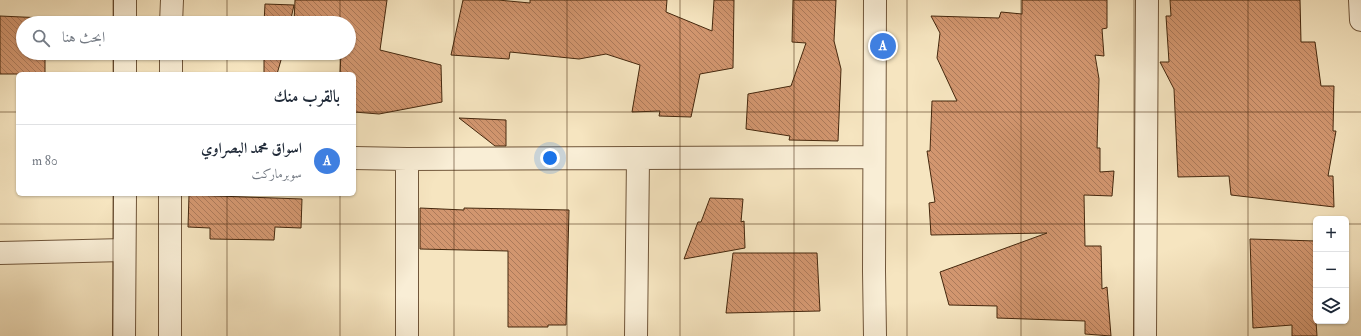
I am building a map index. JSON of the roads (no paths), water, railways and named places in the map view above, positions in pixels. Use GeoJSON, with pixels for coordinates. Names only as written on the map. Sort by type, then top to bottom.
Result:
{"type":"FeatureCollection","features":[{"type":"Feature","properties":{"kind":"street"},"geometry":{"type":"LineString","coordinates":[[125,0],[125,16]]}},
{"type":"Feature","properties":{"kind":"street"},"geometry":{"type":"LineString","coordinates":[[171,16],[172,0]]}},
{"type":"Feature","properties":{"kind":"street"},"geometry":{"type":"LineString","coordinates":[[875,0],[875,336]]}},
{"type":"Feature","properties":{"kind":"street"},"geometry":{"type":"LineString","coordinates":[[1145,336],[1147,0]]}},
{"type":"Feature","properties":{"kind":"street"},"geometry":{"type":"LineString","coordinates":[[1360,0],[1361,20]]}},
{"type":"Feature","properties":{"kind":"street"},"geometry":{"type":"LineString","coordinates":[[125,60],[125,72]]}},
{"type":"Feature","properties":{"kind":"street"},"geometry":{"type":"LineString","coordinates":[[171,60],[171,72]]}},
{"type":"Feature","properties":{"kind":"street"},"geometry":{"type":"LineString","coordinates":[[356,158],[874,157]]}},
{"type":"Feature","properties":{"kind":"street"},"geometry":{"type":"LineString","coordinates":[[636,336],[638,158]]}},
{"type":"Feature","properties":{"kind":"street"},"geometry":{"type":"LineString","coordinates":[[407,159],[407,336]]}},
{"type":"Feature","properties":{"kind":"street"},"geometry":{"type":"LineString","coordinates":[[124,196],[124,336]]}},
{"type":"Feature","properties":{"kind":"street"},"geometry":{"type":"LineString","coordinates":[[170,196],[170,336]]}},
{"type":"Feature","properties":{"kind":"street"},"geometry":{"type":"LineString","coordinates":[[0,253],[124,250]]}},
{"type":"Feature","properties":{"kind":"place","name":"اسواق محمد البصراوي"},"geometry":{"type":"Point","coordinates":[883,46]}}]}
